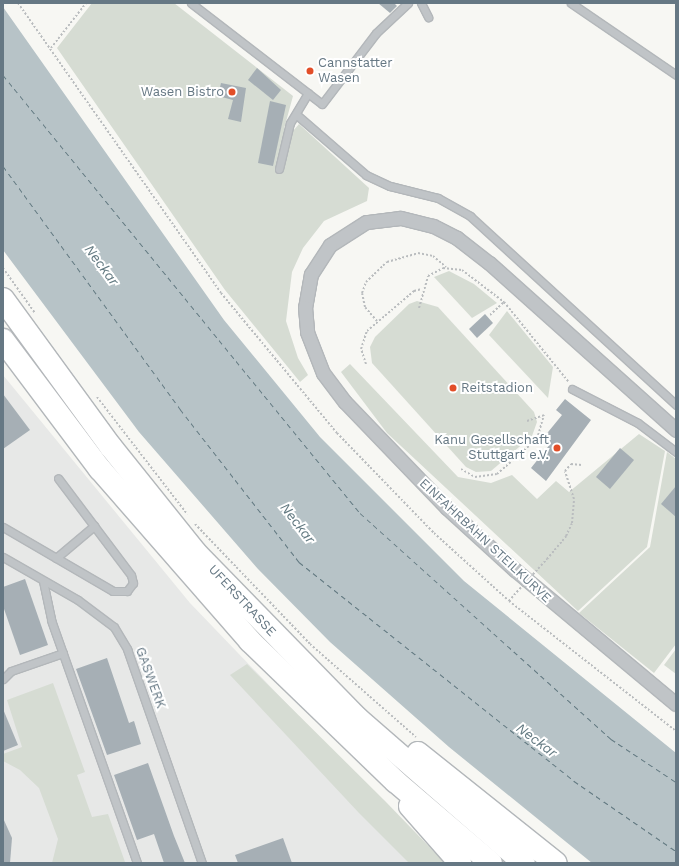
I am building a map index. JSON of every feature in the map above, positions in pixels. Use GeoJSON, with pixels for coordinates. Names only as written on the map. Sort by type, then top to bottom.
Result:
{"type":"FeatureCollection","features":[{"type":"Feature","properties":{"kind":"highway","name":"UFERSTRASSE"},"geometry":{"type":"LineString","coordinates":[[3,299],[97,430],[190,546],[357,718],[524,863]]}},
{"type":"Feature","properties":{"kind":"highway","name":"UFERSTRASSE"},"geometry":{"type":"LineString","coordinates":[[3,340],[100,469],[177,561],[250,641],[395,781],[491,863]]}},
{"type":"Feature","properties":{"kind":"highway"},"geometry":{"type":"LineString","coordinates":[[357,718],[394,733],[556,863]]}},
{"type":"Feature","properties":{"kind":"highway"},"geometry":{"type":"LineString","coordinates":[[395,781],[416,817],[460,863]]}},
{"type":"Feature","properties":{"kind":"street","name":"EINFAHRBAHN STEILKURVE"},"geometry":{"type":"LineString","coordinates":[[676,430],[510,281],[469,247],[434,226],[400,218],[366,222],[330,245],[311,274],[305,319],[316,358],[345,402],[447,508],[544,596],[676,704]]}},
{"type":"Feature","properties":{"kind":"lane"},"geometry":{"type":"LineString","coordinates":[[191,3],[322,104],[376,33],[408,3]]}},
{"type":"Feature","properties":{"kind":"lane"},"geometry":{"type":"LineString","coordinates":[[421,3],[428,16]]}},
{"type":"Feature","properties":{"kind":"lane"},"geometry":{"type":"LineString","coordinates":[[571,3],[676,75]]}},
{"type":"Feature","properties":{"kind":"lane"},"geometry":{"type":"LineString","coordinates":[[279,168],[290,123],[298,116],[308,93]]}},
{"type":"Feature","properties":{"kind":"lane"},"geometry":{"type":"LineString","coordinates":[[298,116],[366,175],[390,186],[438,198],[470,216],[676,405]]}},
{"type":"Feature","properties":{"kind":"lane"},"geometry":{"type":"LineString","coordinates":[[572,389],[638,423],[676,452]]}},
{"type":"Feature","properties":{"kind":"lane"},"geometry":{"type":"LineString","coordinates":[[3,526],[113,591],[127,591],[133,579],[58,478]]}},
{"type":"Feature","properties":{"kind":"lane"},"geometry":{"type":"LineString","coordinates":[[56,558],[94,526]]}},
{"type":"Feature","properties":{"kind":"lane","name":"GASWERK"},"geometry":{"type":"LineString","coordinates":[[3,557],[78,600],[114,627],[127,649],[202,863]]}},
{"type":"Feature","properties":{"kind":"lane"},"geometry":{"type":"LineString","coordinates":[[43,581],[63,653],[137,863]]}},
{"type":"Feature","properties":{"kind":"lane"},"geometry":{"type":"LineString","coordinates":[[3,679],[11,671],[63,653]]}},
{"type":"Feature","properties":{"kind":"path"},"geometry":{"type":"LineString","coordinates":[[18,3],[51,48],[86,3]]}},
{"type":"Feature","properties":{"kind":"path"},"geometry":{"type":"LineString","coordinates":[[377,321],[365,307],[362,293],[366,282],[388,262],[418,253],[432,256],[446,268],[468,273],[504,302],[572,389]]}},
{"type":"Feature","properties":{"kind":"path"},"geometry":{"type":"LineString","coordinates":[[3,268],[40,320]]}},
{"type":"Feature","properties":{"kind":"path"},"geometry":{"type":"LineString","coordinates":[[419,308],[422,288],[428,276],[446,268]]}},
{"type":"Feature","properties":{"kind":"path"},"geometry":{"type":"LineString","coordinates":[[366,364],[362,349],[363,338],[377,321],[422,288]]}},
{"type":"Feature","properties":{"kind":"path"},"geometry":{"type":"LineString","coordinates":[[490,316],[504,302]]}},
{"type":"Feature","properties":{"kind":"path"},"geometry":{"type":"LineString","coordinates":[[91,390],[195,524],[310,644],[421,742]]}},
{"type":"Feature","properties":{"kind":"path"},"geometry":{"type":"LineString","coordinates":[[461,469],[475,478],[497,474],[537,439],[544,415],[527,421]]}},
{"type":"Feature","properties":{"kind":"path"},"geometry":{"type":"LineString","coordinates":[[509,601],[566,536],[572,523],[574,499],[565,471],[571,464],[582,465]]}},
{"type":"Feature","properties":{"kind":"shaded area"},"geometry":{"type":"Polygon","coordinates":[[[92,3],[174,3],[293,96],[284,129],[293,131],[299,124],[369,188],[367,201],[324,221],[303,248],[292,272],[286,321],[298,358],[308,375],[300,382],[225,290],[57,48],[92,3]]]}},
{"type":"Feature","properties":{"kind":"shaded area"},"geometry":{"type":"Polygon","coordinates":[[[449,271],[474,284],[497,303],[472,318],[434,277],[449,271]]]}},
{"type":"Feature","properties":{"kind":"shaded area","name":"Reitstadion"},"geometry":{"type":"Polygon","coordinates":[[[417,301],[438,307],[534,412],[537,422],[532,436],[491,471],[476,472],[466,467],[372,363],[370,347],[375,337],[409,304],[417,301]]]}},
{"type":"Feature","properties":{"kind":"shaded area"},"geometry":{"type":"Polygon","coordinates":[[[507,311],[553,367],[548,398],[489,335],[507,311]]]}},
{"type":"Feature","properties":{"kind":"shaded area"},"geometry":{"type":"Polygon","coordinates":[[[350,364],[458,477],[491,483],[512,475],[537,499],[556,481],[569,492],[639,434],[665,451],[647,547],[578,611],[387,433],[341,372],[350,364]]]}},
{"type":"Feature","properties":{"kind":"shaded area"},"geometry":{"type":"Polygon","coordinates":[[[3,375],[190,603],[440,863],[3,863],[3,375]]]}},
{"type":"Feature","properties":{"kind":"shaded area"},"geometry":{"type":"Polygon","coordinates":[[[667,452],[676,459],[676,644],[654,673],[579,613],[650,547],[667,452]]]}},
{"type":"Feature","properties":{"kind":"shaded area"},"geometry":{"type":"Polygon","coordinates":[[[676,649],[676,674],[664,665],[676,649]]]}},
{"type":"Feature","properties":{"kind":"shaded area"},"geometry":{"type":"Polygon","coordinates":[[[247,664],[386,802],[445,863],[409,863],[359,813],[230,675],[247,664]]]}},
{"type":"Feature","properties":{"kind":"shaded area"},"geometry":{"type":"Polygon","coordinates":[[[53,683],[85,772],[77,775],[92,817],[108,814],[125,862],[52,863],[58,839],[39,788],[20,770],[3,761],[3,754],[22,747],[7,700],[53,683]]]}},
{"type":"Feature","properties":{"kind":"water","name":"Neckar"},"geometry":{"type":"Polygon","coordinates":[[[3,7],[224,320],[320,437],[464,581],[676,753],[676,863],[592,863],[449,747],[330,642],[258,569],[139,432],[3,250],[3,7]]]}},
{"type":"Feature","properties":{"kind":"building"},"geometry":{"type":"Polygon","coordinates":[[[378,3],[394,3],[397,6],[390,13],[378,3]]]}},
{"type":"Feature","properties":{"kind":"building"},"geometry":{"type":"Polygon","coordinates":[[[257,68],[281,90],[273,100],[248,80],[257,68]]]}},
{"type":"Feature","properties":{"kind":"building"},"geometry":{"type":"Polygon","coordinates":[[[221,83],[246,88],[241,122],[228,119],[233,100],[218,96],[221,83]]]}},
{"type":"Feature","properties":{"kind":"building"},"geometry":{"type":"Polygon","coordinates":[[[270,101],[286,105],[273,166],[258,163],[270,101]]]}},
{"type":"Feature","properties":{"kind":"building"},"geometry":{"type":"Polygon","coordinates":[[[485,314],[493,323],[477,338],[469,329],[485,314]]]}},
{"type":"Feature","properties":{"kind":"building"},"geometry":{"type":"Polygon","coordinates":[[[3,394],[30,430],[3,449],[3,394]]]}},
{"type":"Feature","properties":{"kind":"building","name":"Kanu Gesellschaft Stuttgart e.V."},"geometry":{"type":"Polygon","coordinates":[[[565,399],[591,420],[546,481],[531,468],[551,443],[544,437],[562,415],[556,410],[565,399]]]}},
{"type":"Feature","properties":{"kind":"building"},"geometry":{"type":"Polygon","coordinates":[[[620,448],[634,460],[610,489],[596,477],[620,448]]]}},
{"type":"Feature","properties":{"kind":"building"},"geometry":{"type":"Polygon","coordinates":[[[676,486],[676,517],[661,504],[676,486]]]}},
{"type":"Feature","properties":{"kind":"building"},"geometry":{"type":"Polygon","coordinates":[[[25,579],[48,645],[20,655],[3,606],[3,587],[25,579]]]}},
{"type":"Feature","properties":{"kind":"building"},"geometry":{"type":"Polygon","coordinates":[[[107,658],[129,723],[134,721],[141,744],[107,755],[76,669],[107,658]]]}},
{"type":"Feature","properties":{"kind":"building"},"geometry":{"type":"Polygon","coordinates":[[[3,709],[18,745],[3,751],[3,709]]]}},
{"type":"Feature","properties":{"kind":"building"},"geometry":{"type":"Polygon","coordinates":[[[148,763],[185,863],[164,863],[154,834],[137,840],[114,775],[148,763]]]}},
{"type":"Feature","properties":{"kind":"building"},"geometry":{"type":"Polygon","coordinates":[[[3,818],[12,838],[10,863],[3,863],[3,818]]]}},
{"type":"Feature","properties":{"kind":"building"},"geometry":{"type":"Polygon","coordinates":[[[283,838],[292,863],[238,863],[235,855],[283,838]]]}},
{"type":"Feature","properties":{"kind":"ferry route"},"geometry":{"type":"LineString","coordinates":[[3,75],[360,513],[611,739],[676,782]]}},
{"type":"Feature","properties":{"kind":"ferry route"},"geometry":{"type":"LineString","coordinates":[[3,166],[180,409],[299,562],[574,781],[676,851]]}},
{"type":"Feature","properties":{"kind":"place","name":"Cannstatter Wasen"},"geometry":{"type":"Point","coordinates":[310,71]}},
{"type":"Feature","properties":{"kind":"place","name":"Wasen Bistro"},"geometry":{"type":"Point","coordinates":[232,92]}},
{"type":"Feature","properties":{"kind":"place","name":"Reitstadion"},"geometry":{"type":"Point","coordinates":[453,388]}},
{"type":"Feature","properties":{"kind":"place","name":"Kanu Gesellschaft Stuttgart e.V."},"geometry":{"type":"Point","coordinates":[557,448]}}]}
